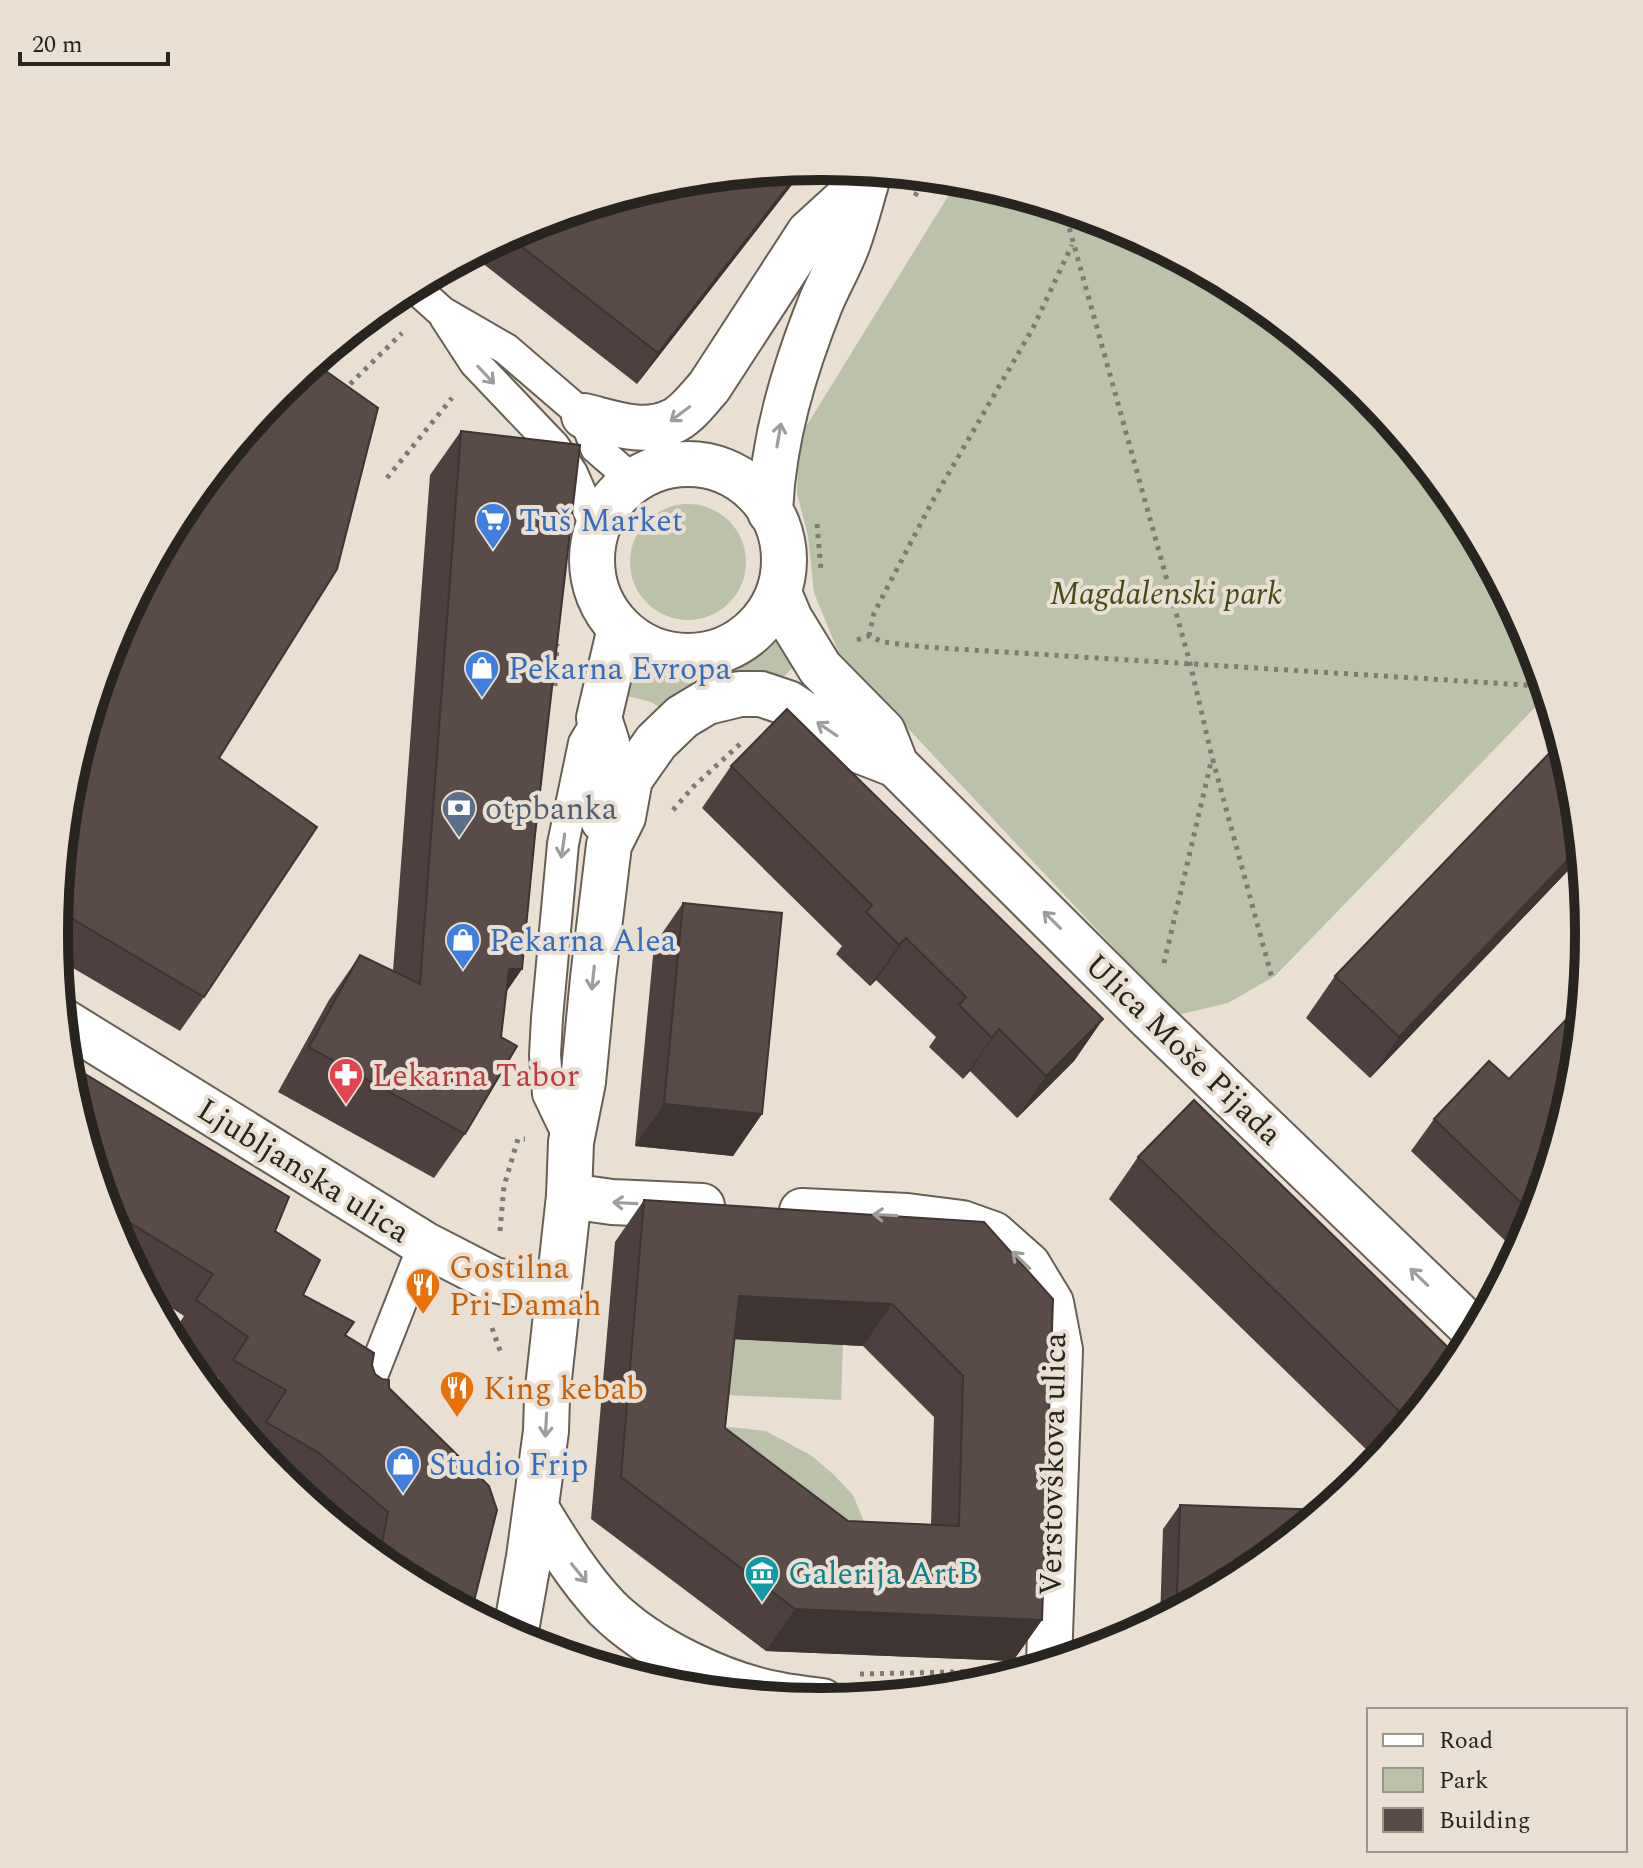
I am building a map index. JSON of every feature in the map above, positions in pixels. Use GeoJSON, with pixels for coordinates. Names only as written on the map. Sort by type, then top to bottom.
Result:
{"type":"FeatureCollection","features":[{"type":"Feature","properties":{"kind":"street"},"geometry":{"type":"LineString","coordinates":[[584,416],[639,429],[672,422],[689,408],[717,376],[809,233],[863,182]]}},
{"type":"Feature","properties":{"kind":"street"},"geometry":{"type":"LineString","coordinates":[[679,464],[702,442],[763,357],[833,226],[865,182]]}},
{"type":"Feature","properties":{"kind":"street"},"geometry":{"type":"LineString","coordinates":[[770,512],[772,476],[782,419],[800,360],[848,242],[867,182]]}},
{"type":"Feature","properties":{"kind":"street"},"geometry":{"type":"LineString","coordinates":[[679,464],[727,472],[744,482],[770,512],[784,549],[779,593],[761,625],[728,647],[704,655],[667,653],[642,644],[620,628],[609,614],[595,581],[592,557],[597,530],[605,512],[633,480],[651,471],[679,464]]}},
{"type":"Feature","properties":{"kind":"street"},"geometry":{"type":"LineString","coordinates":[[779,593],[790,619],[820,668],[883,732],[896,765]]}},
{"type":"Feature","properties":{"kind":"street"},"geometry":{"type":"LineString","coordinates":[[609,845],[602,816],[607,743],[599,718],[620,628]]}},
{"type":"Feature","properties":{"kind":"street"},"geometry":{"type":"LineString","coordinates":[[517,1623],[546,1431],[569,1196],[571,1142],[583,1082],[609,845],[623,817],[630,779],[643,758],[682,717],[707,702],[740,694],[761,694],[788,703],[860,751],[896,765]]}},
{"type":"Feature","properties":{"kind":"street","name":"Ulica Moše Pijada"},"geometry":{"type":"LineString","coordinates":[[896,765],[1151,1019],[1467,1323]]}},
{"type":"Feature","properties":{"kind":"street","name":"Ljubljanska ulica"},"geometry":{"type":"LineString","coordinates":[[74,1028],[424,1244],[494,1280],[558,1292]]}},
{"type":"Feature","properties":{"kind":"street","name":"Verstovškova ulica"},"geometry":{"type":"LineString","coordinates":[[569,1196],[612,1202],[907,1216],[962,1223],[993,1234],[1028,1265],[1051,1303],[1060,1350],[1049,1652]]}},
{"type":"Feature","properties":{"kind":"street"},"geometry":{"type":"LineString","coordinates":[[536,1508],[566,1557],[607,1608],[649,1642],[714,1675],[738,1682]]}},
{"type":"Feature","properties":{"kind":"lane"},"geometry":{"type":"LineString","coordinates":[[423,295],[442,312],[506,349],[584,416],[596,448],[633,480]]}},
{"type":"Feature","properties":{"kind":"lane"},"geometry":{"type":"LineString","coordinates":[[442,312],[475,363],[554,446],[572,473],[597,530]]}},
{"type":"Feature","properties":{"kind":"lane"},"geometry":{"type":"LineString","coordinates":[[571,1142],[548,1094],[545,1055],[547,1018],[563,844],[584,743],[599,718]]}},
{"type":"Feature","properties":{"kind":"lane"},"geometry":{"type":"LineString","coordinates":[[361,1404],[424,1244]]}},
{"type":"Feature","properties":{"kind":"path"},"geometry":{"type":"LineString","coordinates":[[1067,221],[1190,663],[1272,978]]}},
{"type":"Feature","properties":{"kind":"path"},"geometry":{"type":"LineString","coordinates":[[869,636],[881,599],[932,502],[1033,328],[1072,245]]}},
{"type":"Feature","properties":{"kind":"path"},"geometry":{"type":"LineString","coordinates":[[338,395],[402,333]]}},
{"type":"Feature","properties":{"kind":"path"},"geometry":{"type":"LineString","coordinates":[[387,478],[459,389]]}},
{"type":"Feature","properties":{"kind":"path"},"geometry":{"type":"LineString","coordinates":[[815,513],[822,583]]}},
{"type":"Feature","properties":{"kind":"path"},"geometry":{"type":"LineString","coordinates":[[554,697],[557,634]]}},
{"type":"Feature","properties":{"kind":"path"},"geometry":{"type":"LineString","coordinates":[[845,644],[869,636],[883,642],[924,647],[1533,685]]}},
{"type":"Feature","properties":{"kind":"path"},"geometry":{"type":"LineString","coordinates":[[667,822],[694,786],[743,742]]}},
{"type":"Feature","properties":{"kind":"path"},"geometry":{"type":"LineString","coordinates":[[1162,969],[1212,757]]}},
{"type":"Feature","properties":{"kind":"path"},"geometry":{"type":"LineString","coordinates":[[504,1186],[518,1139]]}},
{"type":"Feature","properties":{"kind":"path"},"geometry":{"type":"LineString","coordinates":[[844,1687],[944,1677]]}},
{"type":"Feature","properties":{"kind":"green space","name":"Magdalenski park"},"geometry":{"type":"Polygon","coordinates":[[[951,192],[1064,220],[1155,258],[1240,307],[1318,367],[1354,401],[1419,475],[1474,557],[1518,646],[1539,704],[1275,976],[1228,1003],[1177,1015],[840,656],[814,593],[808,536],[797,493],[799,438],[951,192]]]}},
{"type":"Feature","properties":{"kind":"green space"},"geometry":{"type":"Polygon","coordinates":[[[688,504],[710,508],[729,521],[742,540],[746,562],[742,584],[729,603],[710,616],[688,620],[666,616],[647,603],[634,584],[630,562],[634,540],[647,521],[666,508],[688,504]]]}},
{"type":"Feature","properties":{"kind":"green space"},"geometry":{"type":"Polygon","coordinates":[[[778,640],[798,662],[777,684],[664,710],[651,702],[627,696],[631,665],[675,679],[705,679],[748,664],[778,640]]]}},
{"type":"Feature","properties":{"kind":"green space"},"geometry":{"type":"Polygon","coordinates":[[[709,1338],[843,1345],[841,1400],[703,1394],[709,1338]]]}},
{"type":"Feature","properties":{"kind":"green space"},"geometry":{"type":"Polygon","coordinates":[[[700,1424],[766,1431],[812,1456],[853,1495],[873,1543],[700,1424]]]}},
{"type":"Feature","properties":{"kind":"building"},"geometry":{"type":"Polygon","coordinates":[[[792,181],[658,353],[519,244],[579,220],[626,206],[723,187],[792,181]]]}},
{"type":"Feature","properties":{"kind":"building"},"geometry":{"type":"Polygon","coordinates":[[[323,369],[378,408],[337,569],[219,758],[317,827],[204,997],[69,917],[74,836],[82,787],[108,692],[125,646],[169,557],[195,515],[255,437],[323,369]]]}},
{"type":"Feature","properties":{"kind":"building"},"geometry":{"type":"Polygon","coordinates":[[[461,431],[580,445],[522,969],[509,969],[501,1037],[517,1046],[465,1134],[309,1047],[360,955],[420,984],[461,431]]]}},
{"type":"Feature","properties":{"kind":"building"},"geometry":{"type":"Polygon","coordinates":[[[787,709],[1103,1019],[1046,1076],[999,1029],[992,1038],[959,1005],[966,997],[906,938],[899,945],[866,912],[872,905],[731,766],[787,709]]]}},
{"type":"Feature","properties":{"kind":"building"},"geometry":{"type":"Polygon","coordinates":[[[1552,750],[1561,787],[1571,857],[1399,1037],[1335,976],[1552,750]]]}},
{"type":"Feature","properties":{"kind":"building"},"geometry":{"type":"Polygon","coordinates":[[[683,903],[782,913],[762,1114],[664,1104],[683,903]]]}},
{"type":"Feature","properties":{"kind":"building"},"geometry":{"type":"Polygon","coordinates":[[[1570,1015],[1561,1081],[1524,1205],[1434,1119],[1489,1061],[1509,1079],[1570,1015]]]}},
{"type":"Feature","properties":{"kind":"building"},"geometry":{"type":"Polygon","coordinates":[[[80,1071],[289,1197],[275,1231],[320,1260],[303,1295],[354,1322],[345,1335],[374,1353],[372,1365],[375,1374],[389,1380],[389,1388],[489,1486],[497,1510],[474,1602],[382,1545],[388,1512],[319,1453],[266,1422],[286,1390],[233,1360],[248,1337],[196,1300],[213,1274],[124,1219],[94,1129],[80,1071]]]}},
{"type":"Feature","properties":{"kind":"building"},"geometry":{"type":"Polygon","coordinates":[[[1194,1100],[1450,1349],[1402,1414],[1138,1157],[1194,1100]]]}},
{"type":"Feature","properties":{"kind":"building"},"geometry":{"type":"Polygon","coordinates":[[[644,1200],[984,1222],[1053,1299],[1042,1620],[795,1609],[621,1477],[644,1200]],[[739,1296],[725,1428],[848,1521],[959,1526],[963,1376],[892,1304],[739,1296]]]}},
{"type":"Feature","properties":{"kind":"building"},"geometry":{"type":"Polygon","coordinates":[[[1180,1505],[1308,1509],[1240,1561],[1198,1587],[1177,1595],[1180,1505]]]}},
{"type":"Feature","properties":{"kind":"place","name":"Tuš Market"},"geometry":{"type":"Point","coordinates":[493,551]}},
{"type":"Feature","properties":{"kind":"place","name":"Pekarna Evropa"},"geometry":{"type":"Point","coordinates":[482,699]}},
{"type":"Feature","properties":{"kind":"place","name":"otpbanka"},"geometry":{"type":"Point","coordinates":[459,839]}},
{"type":"Feature","properties":{"kind":"place","name":"Pekarna Alea"},"geometry":{"type":"Point","coordinates":[463,971]}},
{"type":"Feature","properties":{"kind":"place","name":"Lekarna Tabor"},"geometry":{"type":"Point","coordinates":[346,1106]}},
{"type":"Feature","properties":{"kind":"place","name":"Gostilna Pri Damah"},"geometry":{"type":"Point","coordinates":[423,1316]}},
{"type":"Feature","properties":{"kind":"place","name":"King kebab"},"geometry":{"type":"Point","coordinates":[457,1419]}},
{"type":"Feature","properties":{"kind":"place","name":"Studio Frip"},"geometry":{"type":"Point","coordinates":[403,1495]}},
{"type":"Feature","properties":{"kind":"place","name":"Galerija ArtB"},"geometry":{"type":"Point","coordinates":[762,1604]}}]}
